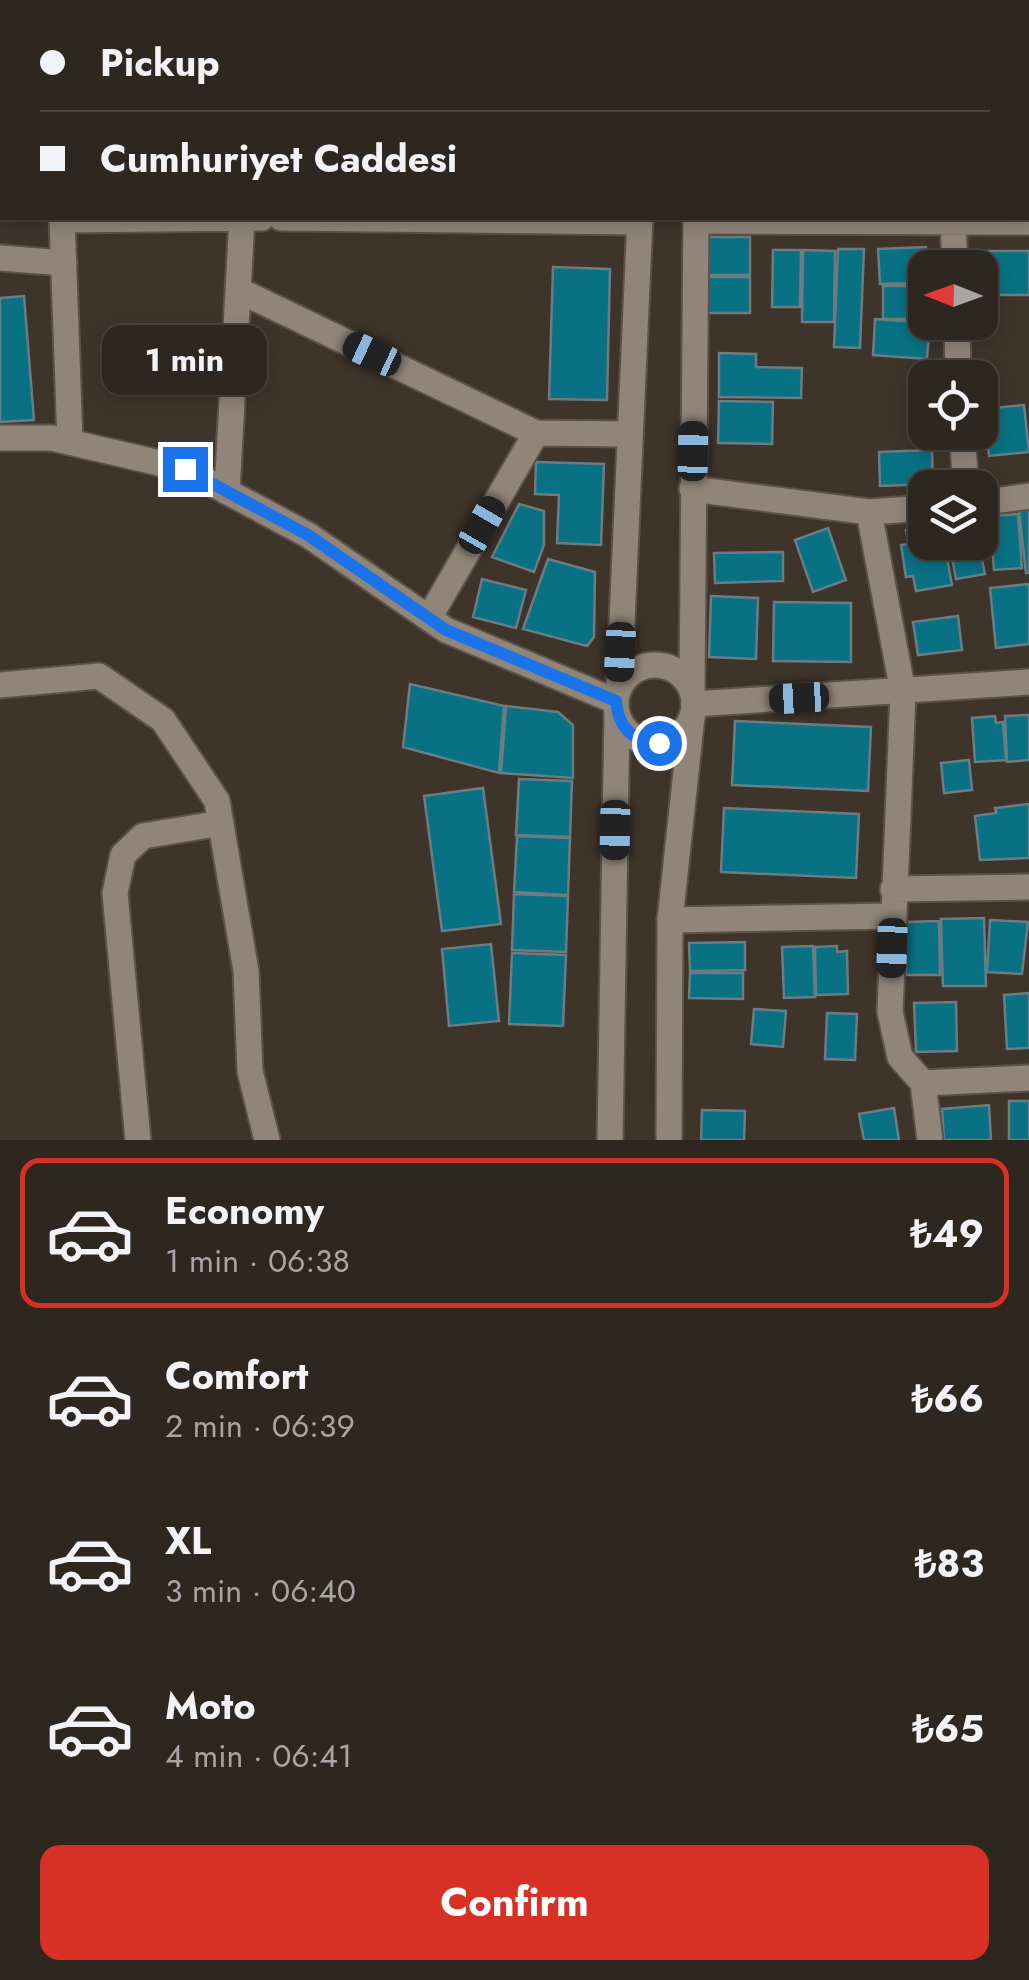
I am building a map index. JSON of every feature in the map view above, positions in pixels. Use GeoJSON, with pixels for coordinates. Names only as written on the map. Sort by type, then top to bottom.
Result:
{"type":"FeatureCollection","features":[{"type":"Feature","properties":{"kind":"street"},"geometry":{"type":"LineString","coordinates":[[62,220],[70,442]]}},
{"type":"Feature","properties":{"kind":"street"},"geometry":{"type":"LineString","coordinates":[[227,492],[242,220]]}},
{"type":"Feature","properties":{"kind":"street"},"geometry":{"type":"LineString","coordinates":[[610,1140],[617,701],[640,220]]}},
{"type":"Feature","properties":{"kind":"street"},"geometry":{"type":"LineString","coordinates":[[668,1140],[670,920],[693,703],[696,220]]}},
{"type":"Feature","properties":{"kind":"street"},"geometry":{"type":"LineString","coordinates":[[954,220],[955,250]]}},
{"type":"Feature","properties":{"kind":"street"},"geometry":{"type":"LineString","coordinates":[[979,220],[1029,222]]}},
{"type":"Feature","properties":{"kind":"street"},"geometry":{"type":"LineString","coordinates":[[0,258],[64,263]]}},
{"type":"Feature","properties":{"kind":"street"},"geometry":{"type":"LineString","coordinates":[[238,290],[536,433],[630,434]]}},
{"type":"Feature","properties":{"kind":"street"},"geometry":{"type":"LineString","coordinates":[[429,618],[536,433]]}},
{"type":"Feature","properties":{"kind":"street"},"geometry":{"type":"LineString","coordinates":[[0,438],[52,438],[185,469],[308,535],[446,630],[617,701],[628,732],[648,742],[659,743],[679,734],[693,703]]}},
{"type":"Feature","properties":{"kind":"street"},"geometry":{"type":"LineString","coordinates":[[692,489],[869,512],[908,509]]}},
{"type":"Feature","properties":{"kind":"street"},"geometry":{"type":"LineString","coordinates":[[998,500],[1029,496]]}},
{"type":"Feature","properties":{"kind":"street"},"geometry":{"type":"LineString","coordinates":[[869,512],[903,692],[890,1012],[900,1057],[922,1084],[930,1140]]}},
{"type":"Feature","properties":{"kind":"street"},"geometry":{"type":"LineString","coordinates":[[617,701],[637,668],[663,665],[676,670],[693,703]]}},
{"type":"Feature","properties":{"kind":"street"},"geometry":{"type":"LineString","coordinates":[[0,685],[98,676],[163,720],[217,801],[246,971],[250,1071],[268,1140]]}},
{"type":"Feature","properties":{"kind":"street"},"geometry":{"type":"LineString","coordinates":[[693,703],[1029,682]]}},
{"type":"Feature","properties":{"kind":"street"},"geometry":{"type":"LineString","coordinates":[[138,1140],[116,893],[123,855],[144,836],[220,823]]}},
{"type":"Feature","properties":{"kind":"street"},"geometry":{"type":"LineString","coordinates":[[893,889],[1029,887]]}},
{"type":"Feature","properties":{"kind":"street"},"geometry":{"type":"LineString","coordinates":[[670,920],[893,916]]}},
{"type":"Feature","properties":{"kind":"street"},"geometry":{"type":"LineString","coordinates":[[922,1084],[1029,1078]]}},
{"type":"Feature","properties":{"kind":"building"},"geometry":{"type":"Polygon","coordinates":[[[707,237],[750,237],[750,275],[708,275],[707,237]]]}},
{"type":"Feature","properties":{"kind":"building"},"geometry":{"type":"Polygon","coordinates":[[[926,247],[908,250],[908,283],[880,284],[878,249],[926,247]]]}},
{"type":"Feature","properties":{"kind":"building"},"geometry":{"type":"Polygon","coordinates":[[[838,249],[864,249],[860,348],[834,347],[838,249]]]}},
{"type":"Feature","properties":{"kind":"building"},"geometry":{"type":"Polygon","coordinates":[[[773,250],[801,250],[800,307],[772,307],[773,250]]]}},
{"type":"Feature","properties":{"kind":"building"},"geometry":{"type":"Polygon","coordinates":[[[803,250],[835,251],[834,322],[802,322],[803,250]]]}},
{"type":"Feature","properties":{"kind":"building"},"geometry":{"type":"Polygon","coordinates":[[[998,251],[1029,251],[1029,295],[998,295],[998,251]]]}},
{"type":"Feature","properties":{"kind":"building"},"geometry":{"type":"Polygon","coordinates":[[[553,267],[610,269],[607,400],[549,399],[553,267]]]}},
{"type":"Feature","properties":{"kind":"building"},"geometry":{"type":"Polygon","coordinates":[[[707,277],[750,277],[750,313],[707,313],[707,277]]]}},
{"type":"Feature","properties":{"kind":"building"},"geometry":{"type":"Polygon","coordinates":[[[883,286],[908,286],[908,319],[883,319],[883,286]]]}},
{"type":"Feature","properties":{"kind":"building"},"geometry":{"type":"Polygon","coordinates":[[[24,296],[34,420],[0,422],[0,298],[24,296]]]}},
{"type":"Feature","properties":{"kind":"building"},"geometry":{"type":"Polygon","coordinates":[[[875,319],[908,321],[908,340],[929,340],[927,359],[873,355],[875,319]]]}},
{"type":"Feature","properties":{"kind":"building"},"geometry":{"type":"Polygon","coordinates":[[[719,353],[756,354],[756,367],[802,368],[801,398],[719,397],[719,353]]]}},
{"type":"Feature","properties":{"kind":"building"},"geometry":{"type":"Polygon","coordinates":[[[719,401],[773,402],[772,444],[718,443],[719,401]]]}},
{"type":"Feature","properties":{"kind":"building"},"geometry":{"type":"Polygon","coordinates":[[[1024,405],[1029,452],[989,456],[988,450],[998,450],[998,408],[1024,405]]]}},
{"type":"Feature","properties":{"kind":"building"},"geometry":{"type":"Polygon","coordinates":[[[932,450],[933,470],[908,470],[908,485],[880,486],[879,452],[932,450]]]}},
{"type":"Feature","properties":{"kind":"building"},"geometry":{"type":"Polygon","coordinates":[[[536,462],[604,464],[601,545],[557,543],[559,495],[535,494],[536,462]]]}},
{"type":"Feature","properties":{"kind":"building"},"geometry":{"type":"Polygon","coordinates":[[[519,504],[544,511],[544,545],[534,572],[492,557],[519,504]]]}},
{"type":"Feature","properties":{"kind":"building"},"geometry":{"type":"Polygon","coordinates":[[[1029,509],[1029,573],[1026,573],[1019,511],[1029,509]]]}},
{"type":"Feature","properties":{"kind":"building"},"geometry":{"type":"Polygon","coordinates":[[[1018,514],[1022,568],[994,570],[993,560],[998,560],[998,515],[1018,514]]]}},
{"type":"Feature","properties":{"kind":"building"},"geometry":{"type":"Polygon","coordinates":[[[828,528],[846,580],[813,592],[795,540],[828,528]]]}},
{"type":"Feature","properties":{"kind":"building"},"geometry":{"type":"Polygon","coordinates":[[[908,544],[908,560],[947,560],[952,585],[916,591],[913,576],[906,577],[901,545],[908,544]]]}},
{"type":"Feature","properties":{"kind":"building"},"geometry":{"type":"Polygon","coordinates":[[[783,552],[783,581],[715,583],[714,553],[783,552]]]}},
{"type":"Feature","properties":{"kind":"building"},"geometry":{"type":"Polygon","coordinates":[[[548,559],[595,572],[594,637],[587,646],[523,629],[548,559]]]}},
{"type":"Feature","properties":{"kind":"building"},"geometry":{"type":"Polygon","coordinates":[[[952,560],[982,560],[985,574],[956,579],[952,560]]]}},
{"type":"Feature","properties":{"kind":"building"},"geometry":{"type":"Polygon","coordinates":[[[482,579],[526,590],[516,628],[473,617],[482,579]]]}},
{"type":"Feature","properties":{"kind":"building"},"geometry":{"type":"Polygon","coordinates":[[[1029,584],[1029,644],[996,648],[990,588],[1029,584]]]}},
{"type":"Feature","properties":{"kind":"building"},"geometry":{"type":"Polygon","coordinates":[[[711,596],[758,598],[756,659],[709,657],[711,596]]]}},
{"type":"Feature","properties":{"kind":"building"},"geometry":{"type":"Polygon","coordinates":[[[774,602],[851,603],[851,662],[773,661],[774,602]]]}},
{"type":"Feature","properties":{"kind":"building"},"geometry":{"type":"Polygon","coordinates":[[[958,616],[962,650],[918,655],[913,622],[958,616]]]}},
{"type":"Feature","properties":{"kind":"building"},"geometry":{"type":"Polygon","coordinates":[[[410,684],[504,706],[499,773],[403,747],[410,684]]]}},
{"type":"Feature","properties":{"kind":"building"},"geometry":{"type":"Polygon","coordinates":[[[506,706],[558,712],[573,725],[573,778],[501,773],[506,706]]]}},
{"type":"Feature","properties":{"kind":"building"},"geometry":{"type":"Polygon","coordinates":[[[1029,715],[1029,760],[1007,762],[1005,716],[1029,715]]]}},
{"type":"Feature","properties":{"kind":"building"},"geometry":{"type":"Polygon","coordinates":[[[995,716],[996,723],[1003,722],[1006,760],[975,762],[972,718],[995,716]]]}},
{"type":"Feature","properties":{"kind":"building"},"geometry":{"type":"Polygon","coordinates":[[[735,721],[871,727],[868,791],[732,785],[735,721]]]}},
{"type":"Feature","properties":{"kind":"building"},"geometry":{"type":"Polygon","coordinates":[[[969,760],[972,790],[944,793],[941,763],[969,760]]]}},
{"type":"Feature","properties":{"kind":"building"},"geometry":{"type":"Polygon","coordinates":[[[519,779],[572,781],[570,837],[516,835],[519,779]]]}},
{"type":"Feature","properties":{"kind":"building"},"geometry":{"type":"Polygon","coordinates":[[[483,788],[501,924],[442,931],[424,796],[483,788]]]}},
{"type":"Feature","properties":{"kind":"building"},"geometry":{"type":"Polygon","coordinates":[[[1029,804],[1029,858],[980,860],[975,816],[996,813],[995,808],[1029,804]]]}},
{"type":"Feature","properties":{"kind":"building"},"geometry":{"type":"Polygon","coordinates":[[[724,808],[859,814],[856,878],[721,872],[724,808]]]}},
{"type":"Feature","properties":{"kind":"building"},"geometry":{"type":"Polygon","coordinates":[[[517,836],[570,838],[568,895],[514,892],[517,836]]]}},
{"type":"Feature","properties":{"kind":"building"},"geometry":{"type":"Polygon","coordinates":[[[514,894],[568,896],[566,952],[512,950],[514,894]]]}},
{"type":"Feature","properties":{"kind":"building"},"geometry":{"type":"Polygon","coordinates":[[[984,918],[986,986],[943,986],[941,919],[984,918]]]}},
{"type":"Feature","properties":{"kind":"building"},"geometry":{"type":"Polygon","coordinates":[[[990,920],[1028,922],[1022,974],[987,972],[990,920]]]}},
{"type":"Feature","properties":{"kind":"building"},"geometry":{"type":"Polygon","coordinates":[[[939,921],[940,975],[906,975],[906,922],[939,921]]]}},
{"type":"Feature","properties":{"kind":"building"},"geometry":{"type":"Polygon","coordinates":[[[745,942],[745,970],[690,971],[689,943],[745,942]]]}},
{"type":"Feature","properties":{"kind":"building"},"geometry":{"type":"Polygon","coordinates":[[[491,944],[499,1021],[449,1026],[442,949],[491,944]]]}},
{"type":"Feature","properties":{"kind":"building"},"geometry":{"type":"Polygon","coordinates":[[[813,946],[815,997],[784,998],[782,947],[813,946]]]}},
{"type":"Feature","properties":{"kind":"building"},"geometry":{"type":"Polygon","coordinates":[[[837,946],[837,952],[847,951],[848,994],[816,995],[815,947],[837,946]]]}},
{"type":"Feature","properties":{"kind":"building"},"geometry":{"type":"Polygon","coordinates":[[[512,953],[566,955],[563,1026],[509,1024],[512,953]]]}},
{"type":"Feature","properties":{"kind":"building"},"geometry":{"type":"Polygon","coordinates":[[[690,973],[743,973],[743,999],[689,998],[690,973]]]}},
{"type":"Feature","properties":{"kind":"building"},"geometry":{"type":"Polygon","coordinates":[[[1029,993],[1029,1048],[1007,1049],[1004,995],[1029,993]]]}},
{"type":"Feature","properties":{"kind":"building"},"geometry":{"type":"Polygon","coordinates":[[[956,1002],[957,1051],[916,1052],[914,1003],[956,1002]]]}},
{"type":"Feature","properties":{"kind":"building"},"geometry":{"type":"Polygon","coordinates":[[[754,1009],[786,1011],[783,1047],[751,1044],[754,1009]]]}},
{"type":"Feature","properties":{"kind":"building"},"geometry":{"type":"Polygon","coordinates":[[[827,1013],[857,1014],[855,1060],[825,1059],[827,1013]]]}},
{"type":"Feature","properties":{"kind":"building"},"geometry":{"type":"Polygon","coordinates":[[[1009,1101],[1029,1101],[1029,1140],[1009,1140],[1009,1101]]]}},
{"type":"Feature","properties":{"kind":"building"},"geometry":{"type":"Polygon","coordinates":[[[989,1105],[991,1140],[944,1140],[942,1109],[989,1105]]]}},
{"type":"Feature","properties":{"kind":"building"},"geometry":{"type":"Polygon","coordinates":[[[894,1108],[899,1140],[864,1140],[859,1114],[894,1108]]]}},
{"type":"Feature","properties":{"kind":"building"},"geometry":{"type":"Polygon","coordinates":[[[702,1110],[745,1111],[744,1140],[701,1140],[702,1110]]]}},
{"type":"Feature","properties":{"kind":"route"},"geometry":{"type":"LineString","coordinates":[[185,469],[308,535],[446,630],[616,701],[621,724],[628,732],[637,739],[659,743]]}}]}
